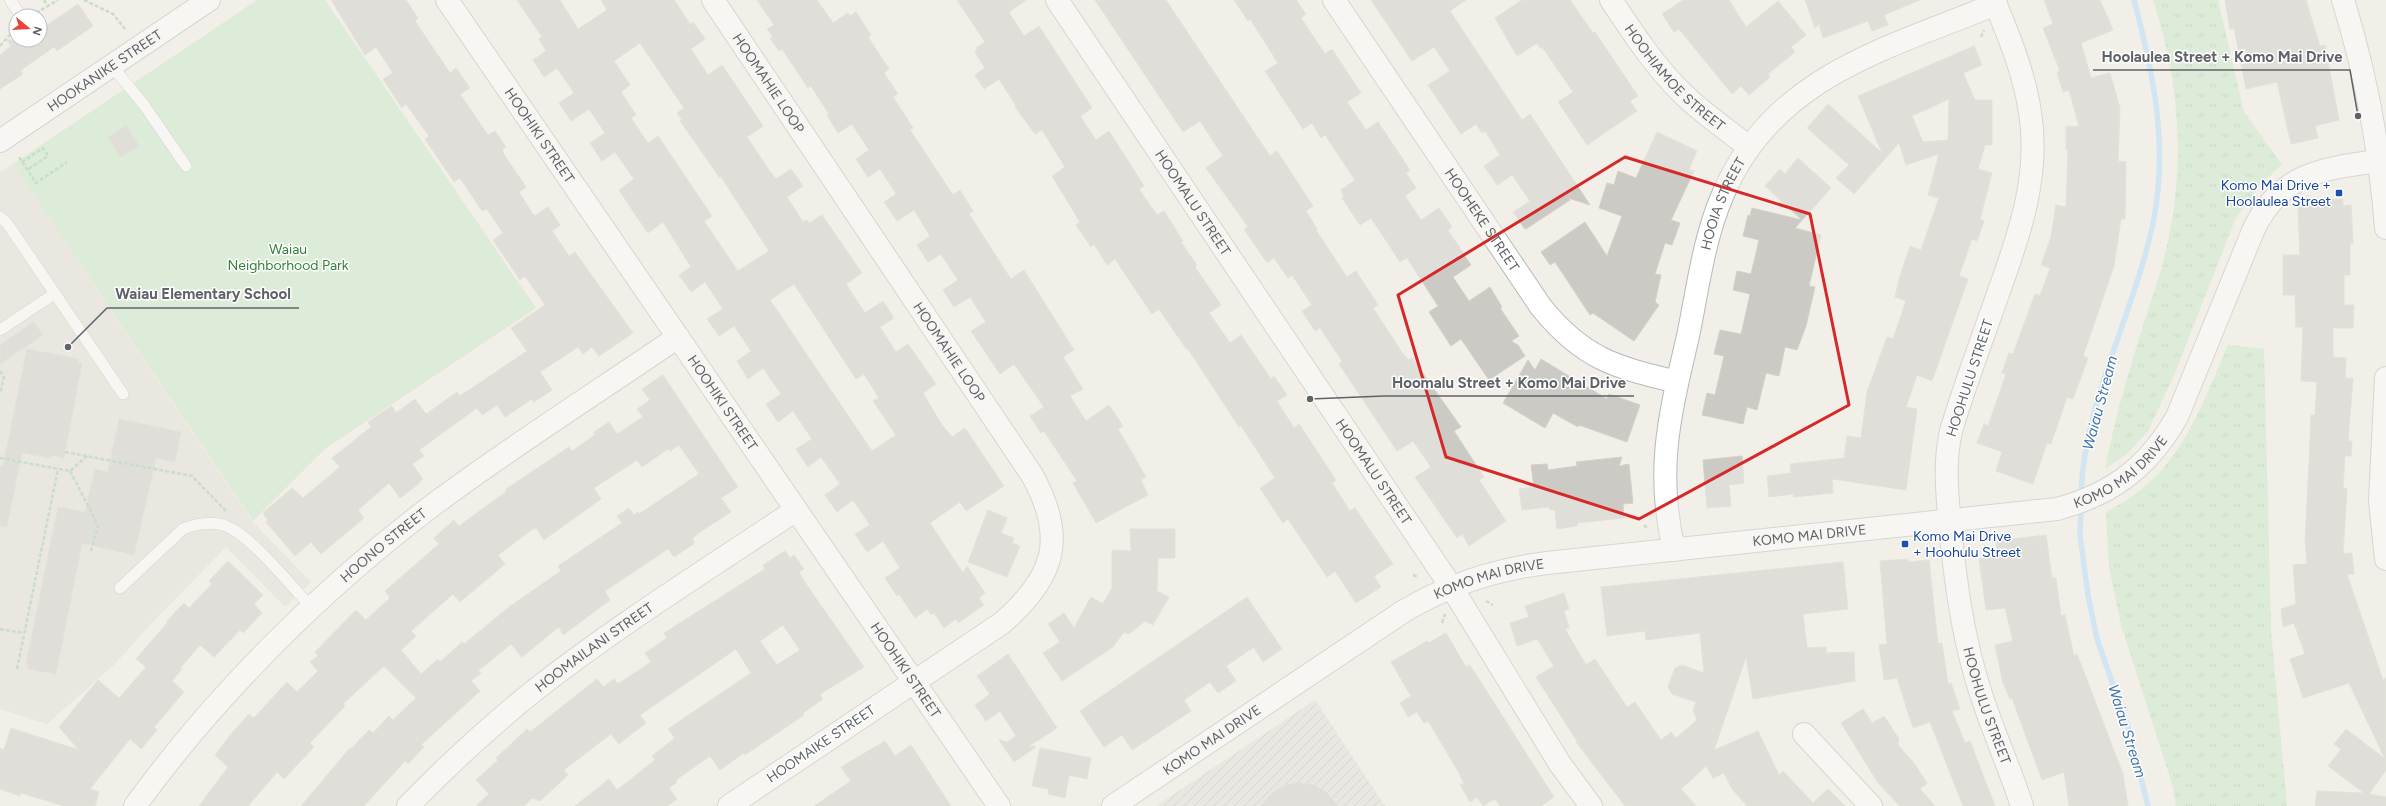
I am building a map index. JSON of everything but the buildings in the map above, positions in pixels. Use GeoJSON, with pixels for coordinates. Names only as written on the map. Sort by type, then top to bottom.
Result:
{"type":"FeatureCollection","features":[{"type":"Feature","properties":{"kind":"street","name":"HOOKANIKE STREET"},"geometry":{"type":"LineString","coordinates":[[0,141],[209,0]]}},
{"type":"Feature","properties":{"kind":"street","name":"HOOHIKI STREET"},"geometry":{"type":"LineString","coordinates":[[447,0],[999,806]]}},
{"type":"Feature","properties":{"kind":"street","name":"HOOMAHIE LOOP"},"geometry":{"type":"LineString","coordinates":[[713,0],[1032,475],[1046,506],[1052,542],[1051,555],[1042,580],[1032,594],[1002,623],[914,682]]}},
{"type":"Feature","properties":{"kind":"street","name":"HOOMALU STREET"},"geometry":{"type":"LineString","coordinates":[[1057,0],[1452,588],[1560,764],[1591,806]]}},
{"type":"Feature","properties":{"kind":"street","name":"HOOHEKE STREET"},"geometry":{"type":"LineString","coordinates":[[1334,0],[1541,307],[1556,326],[1586,352],[1604,361],[1677,382]]}},
{"type":"Feature","properties":{"kind":"street","name":"HOOHIAMOE STREET"},"geometry":{"type":"LineString","coordinates":[[1611,0],[1642,46],[1678,89],[1701,110],[1748,147]]}},
{"type":"Feature","properties":{"kind":"street"},"geometry":{"type":"LineString","coordinates":[[2343,0],[2364,78],[2382,161],[2386,228]]}},
{"type":"Feature","properties":{"kind":"street","name":"HOOIA STREET"},"geometry":{"type":"LineString","coordinates":[[1674,550],[1668,523],[1664,476],[1668,432],[1677,382],[1716,212],[1732,174],[1748,147],[1791,102],[1836,70],[1995,2]]}},
{"type":"Feature","properties":{"kind":"street","name":"HOOHULU STREET"},"geometry":{"type":"LineString","coordinates":[[1995,2],[2020,66],[2026,88],[2031,113],[2033,164],[2026,211],[1951,431],[1945,476],[1957,592],[1973,669],[2022,806]]}},
{"type":"Feature","properties":{"kind":"street","name":"KOMO MAI DRIVE"},"geometry":{"type":"LineString","coordinates":[[1113,806],[1404,611],[1483,575],[1526,565],[2057,509],[2095,496],[2110,488],[2146,460],[2163,441],[2177,417],[2261,212],[2275,196],[2305,176],[2325,169],[2382,161]]}},
{"type":"Feature","properties":{"kind":"street","name":"HOONO STREET"},"geometry":{"type":"LineString","coordinates":[[135,806],[184,744],[229,693],[312,608],[365,560],[433,505],[678,337]]}},
{"type":"Feature","properties":{"kind":"street"},"geometry":{"type":"LineString","coordinates":[[2386,389],[2380,501],[2386,559]]}},
{"type":"Feature","properties":{"kind":"street","name":"HOOMAILANI STREET"},"geometry":{"type":"LineString","coordinates":[[408,806],[446,767],[490,728],[571,663],[796,510]]}},
{"type":"Feature","properties":{"kind":"street","name":"HOOMAIKE STREET"},"geometry":{"type":"LineString","coordinates":[[729,806],[914,682]]}},
{"type":"Feature","properties":{"kind":"street"},"geometry":{"type":"LineString","coordinates":[[1804,734],[1872,806]]}},
{"type":"Feature","properties":{"kind":"lane"},"geometry":{"type":"LineString","coordinates":[[112,66],[144,105],[186,166]]}},
{"type":"Feature","properties":{"kind":"lane"},"geometry":{"type":"LineString","coordinates":[[0,217],[7,223],[123,394]]}},
{"type":"Feature","properties":{"kind":"lane"},"geometry":{"type":"LineString","coordinates":[[0,330],[54,294]]}},
{"type":"Feature","properties":{"kind":"lane"},"geometry":{"type":"LineString","coordinates":[[120,588],[183,529],[192,525],[215,524],[228,527],[243,535],[312,608]]}},
{"type":"Feature","properties":{"kind":"path"},"geometry":{"type":"LineString","coordinates":[[44,0],[47,5]]}},
{"type":"Feature","properties":{"kind":"path"},"geometry":{"type":"LineString","coordinates":[[43,8],[58,0]]}},
{"type":"Feature","properties":{"kind":"path"},"geometry":{"type":"LineString","coordinates":[[84,0],[113,14],[125,29]]}},
{"type":"Feature","properties":{"kind":"path"},"geometry":{"type":"LineString","coordinates":[[0,46],[8,36]]}},
{"type":"Feature","properties":{"kind":"path"},"geometry":{"type":"LineString","coordinates":[[22,162],[43,148],[48,156],[27,170]]}},
{"type":"Feature","properties":{"kind":"path"},"geometry":{"type":"LineString","coordinates":[[19,157],[36,183],[67,162]]}},
{"type":"Feature","properties":{"kind":"path"},"geometry":{"type":"LineString","coordinates":[[0,371],[4,377],[0,394]]}},
{"type":"Feature","properties":{"kind":"path"},"geometry":{"type":"LineString","coordinates":[[65,452],[192,476],[234,519],[243,535]]}},
{"type":"Feature","properties":{"kind":"path"},"geometry":{"type":"LineString","coordinates":[[70,471],[87,456]]}},
{"type":"Feature","properties":{"kind":"path"},"geometry":{"type":"LineString","coordinates":[[0,458],[70,471]]}},
{"type":"Feature","properties":{"kind":"path"},"geometry":{"type":"LineString","coordinates":[[17,669],[58,469]]}},
{"type":"Feature","properties":{"kind":"path"},"geometry":{"type":"LineString","coordinates":[[70,471],[98,525],[91,551]]}},
{"type":"Feature","properties":{"kind":"path"},"geometry":{"type":"LineString","coordinates":[[1644,525],[1648,529]]}},
{"type":"Feature","properties":{"kind":"path"},"geometry":{"type":"LineString","coordinates":[[1413,575],[1418,577]]}},
{"type":"Feature","properties":{"kind":"path"},"geometry":{"type":"LineString","coordinates":[[1486,601],[1493,605]]}},
{"type":"Feature","properties":{"kind":"path"},"geometry":{"type":"LineString","coordinates":[[1442,623],[1445,614]]}},
{"type":"Feature","properties":{"kind":"path"},"geometry":{"type":"LineString","coordinates":[[0,629],[24,633]]}},
{"type":"Feature","properties":{"kind":"highlighted area"},"geometry":{"type":"Polygon","coordinates":[[[1625,157],[1810,214],[1849,405],[1639,519],[1446,457],[1398,295],[1625,157]]]}},
{"type":"Feature","properties":{"kind":"shaded area"},"geometry":{"type":"Polygon","coordinates":[[[13,164],[252,521],[311,582],[285,607],[226,547],[151,624],[114,665],[47,724],[0,709],[0,172],[13,164]]]}},
{"type":"Feature","properties":{"kind":"shaded area"},"geometry":{"type":"Polygon","coordinates":[[[1315,700],[1385,806],[1156,806],[1315,700]]]}},
{"type":"Feature","properties":{"kind":"green space","name":"Waiau Neighborhood Park"},"geometry":{"type":"Polygon","coordinates":[[[257,0],[325,0],[536,308],[325,449],[253,521],[13,164],[257,0]]]}},
{"type":"Feature","properties":{"kind":"green space"},"geometry":{"type":"Polygon","coordinates":[[[2153,0],[2218,0],[2244,112],[2282,165],[2261,183],[2235,220],[2175,373],[2148,431],[2128,453],[2105,469],[2113,431],[2133,357],[2164,259],[2172,219],[2176,187],[2178,156],[2174,93],[2162,31],[2153,0]]]}},
{"type":"Feature","properties":{"kind":"green space"},"geometry":{"type":"Polygon","coordinates":[[[2228,345],[2264,349],[2271,630],[2287,806],[2176,806],[2173,787],[2121,625],[2109,567],[2106,512],[2131,498],[2151,481],[2168,462],[2183,441],[2195,419],[2228,345]]]}},
{"type":"Feature","properties":{"kind":"waterway","name":"Waiau Stream"},"geometry":{"type":"LineString","coordinates":[[2081,495],[2084,459],[2091,424],[2146,253],[2154,218],[2158,190],[2159,135],[2156,108],[2147,54],[2134,0]]}},
{"type":"Feature","properties":{"kind":"waterway","name":"Waiau Stream"},"geometry":{"type":"LineString","coordinates":[[2081,506],[2080,535],[2088,595],[2097,639],[2128,727],[2148,806]]}},
{"type":"Feature","properties":{"kind":"place","name":"Hoolaulea Street + Komo Mai Drive"},"geometry":{"type":"Point","coordinates":[2358,116]}},
{"type":"Feature","properties":{"kind":"place","name":"Komo Mai Drive + Hoolaulea Street"},"geometry":{"type":"Point","coordinates":[2339,193]}},
{"type":"Feature","properties":{"kind":"place","name":"Waiau Elementary School"},"geometry":{"type":"Point","coordinates":[68,347]}},
{"type":"Feature","properties":{"kind":"place","name":"Hoomalu Street + Komo Mai Drive"},"geometry":{"type":"Point","coordinates":[1310,399]}},
{"type":"Feature","properties":{"kind":"place","name":"Komo Mai Drive + Hoohulu Street"},"geometry":{"type":"Point","coordinates":[1905,544]}}]}
